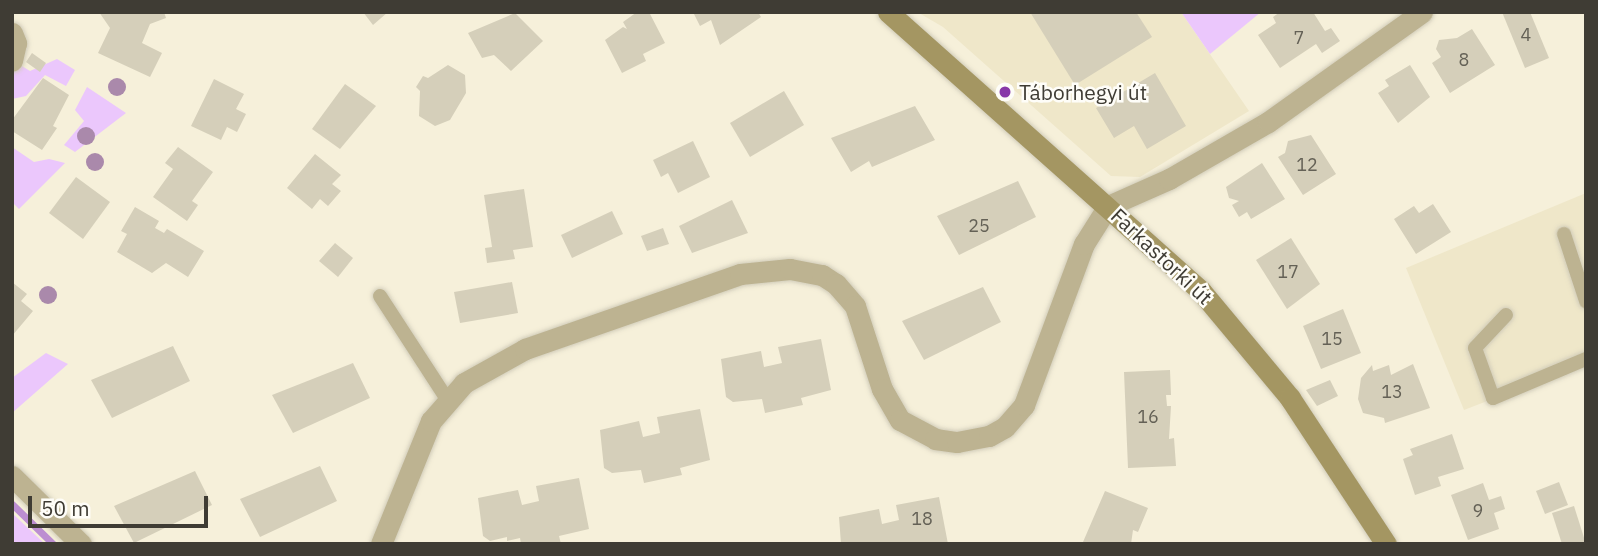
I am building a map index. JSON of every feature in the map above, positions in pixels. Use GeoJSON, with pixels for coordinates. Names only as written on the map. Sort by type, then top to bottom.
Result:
{"type":"FeatureCollection","features":[{"type":"Feature","properties":{"kind":"street","name":"Farkastorki út"},"geometry":{"type":"LineString","coordinates":[[888,12],[1201,291],[1240,334],[1290,398],[1386,544]]}},
{"type":"Feature","properties":{"kind":"street"},"geometry":{"type":"LineString","coordinates":[[381,544],[418,448],[447,399],[481,371],[525,349],[740,274],[790,269],[822,275],[850,300],[862,323],[882,389],[900,420],[935,439],[975,440],[1005,428],[1024,405],[1084,244],[1108,206],[1169,179],[1268,122],[1422,12]]}},
{"type":"Feature","properties":{"kind":"street"},"geometry":{"type":"LineString","coordinates":[[12,33],[16,43],[12,61]]}},
{"type":"Feature","properties":{"kind":"street"},"geometry":{"type":"LineString","coordinates":[[12,476],[81,544]]}},
{"type":"Feature","properties":{"kind":"lane"},"geometry":{"type":"LineString","coordinates":[[1564,234],[1586,301]]}},
{"type":"Feature","properties":{"kind":"lane"},"geometry":{"type":"LineString","coordinates":[[380,296],[447,399]]}},
{"type":"Feature","properties":{"kind":"lane"},"geometry":{"type":"LineString","coordinates":[[1506,315],[1475,348],[1493,398],[1586,359]]}},
{"type":"Feature","properties":{"kind":"shaded area"},"geometry":{"type":"Polygon","coordinates":[[[1181,12],[1249,111],[1140,177],[1111,176],[943,27],[919,13],[1181,12]]]}},
{"type":"Feature","properties":{"kind":"shaded area"},"geometry":{"type":"Polygon","coordinates":[[[1181,12],[1261,12],[1210,54],[1181,12]]]}},
{"type":"Feature","properties":{"kind":"shaded area"},"geometry":{"type":"Polygon","coordinates":[[[57,59],[75,70],[66,86],[45,75],[26,96],[12,99],[12,73],[17,63],[30,71],[57,59]]]}},
{"type":"Feature","properties":{"kind":"shaded area"},"geometry":{"type":"Polygon","coordinates":[[[87,87],[126,113],[75,152],[64,145],[84,121],[75,110],[87,87]]]}},
{"type":"Feature","properties":{"kind":"shaded area"},"geometry":{"type":"Polygon","coordinates":[[[12,147],[34,162],[49,159],[65,163],[19,209],[12,202],[12,147]]]}},
{"type":"Feature","properties":{"kind":"shaded area"},"geometry":{"type":"Polygon","coordinates":[[[1586,193],[1586,363],[1464,410],[1406,268],[1586,193]]]}},
{"type":"Feature","properties":{"kind":"shaded area"},"geometry":{"type":"Polygon","coordinates":[[[46,353],[68,364],[12,413],[12,378],[46,353]]]}},
{"type":"Feature","properties":{"kind":"shaded area"},"geometry":{"type":"Polygon","coordinates":[[[12,513],[45,544],[12,544],[12,513]]]}},
{"type":"Feature","properties":{"kind":"building"},"geometry":{"type":"Polygon","coordinates":[[[99,12],[164,12],[166,18],[150,24],[142,43],[162,53],[150,77],[98,53],[110,28],[99,12]]]}},
{"type":"Feature","properties":{"kind":"building"},"geometry":{"type":"Polygon","coordinates":[[[363,12],[388,12],[373,25],[363,12]]]}},
{"type":"Feature","properties":{"kind":"building"},"geometry":{"type":"Polygon","coordinates":[[[637,12],[649,12],[665,43],[643,54],[646,61],[622,73],[605,40],[623,27],[627,29],[623,22],[637,12]]]}},
{"type":"Feature","properties":{"kind":"building"},"geometry":{"type":"Polygon","coordinates":[[[693,12],[758,12],[761,17],[720,45],[711,20],[700,26],[693,12]]]}},
{"type":"Feature","properties":{"kind":"building"},"geometry":{"type":"Polygon","coordinates":[[[1030,12],[1136,12],[1152,37],[1075,85],[1030,12]]]}},
{"type":"Feature","properties":{"kind":"building"},"geometry":{"type":"Polygon","coordinates":[[[1280,12],[1313,12],[1325,31],[1331,28],[1340,41],[1322,53],[1316,44],[1280,68],[1258,35],[1276,23],[1273,17],[1280,12]]]}},
{"type":"Feature","properties":{"kind":"building"},"geometry":{"type":"Polygon","coordinates":[[[1502,12],[1530,12],[1549,58],[1525,68],[1502,12]]]}},
{"type":"Feature","properties":{"kind":"building"},"geometry":{"type":"Polygon","coordinates":[[[515,13],[543,41],[511,71],[494,55],[482,58],[468,33],[515,13]]]}},
{"type":"Feature","properties":{"kind":"building"},"geometry":{"type":"Polygon","coordinates":[[[1472,29],[1495,65],[1450,93],[1432,63],[1441,57],[1436,49],[1439,40],[1457,38],[1472,29]]]}},
{"type":"Feature","properties":{"kind":"building"},"geometry":{"type":"Polygon","coordinates":[[[32,53],[46,63],[40,72],[26,62],[32,53]]]}},
{"type":"Feature","properties":{"kind":"building"},"geometry":{"type":"Polygon","coordinates":[[[448,65],[465,75],[466,93],[450,120],[435,126],[419,116],[420,91],[416,87],[423,76],[428,78],[448,65]]]}},
{"type":"Feature","properties":{"kind":"building"},"geometry":{"type":"Polygon","coordinates":[[[1410,65],[1430,97],[1398,123],[1378,93],[1389,86],[1385,80],[1410,65]]]}},
{"type":"Feature","properties":{"kind":"building"},"geometry":{"type":"Polygon","coordinates":[[[1155,73],[1186,126],[1147,149],[1134,126],[1114,138],[1096,108],[1155,73]]]}},
{"type":"Feature","properties":{"kind":"building"},"geometry":{"type":"Polygon","coordinates":[[[43,78],[69,95],[53,126],[57,128],[42,150],[12,131],[12,120],[43,78]]]}},
{"type":"Feature","properties":{"kind":"building"},"geometry":{"type":"Polygon","coordinates":[[[214,79],[244,94],[236,109],[246,114],[237,132],[227,127],[221,140],[191,126],[214,79]]]}},
{"type":"Feature","properties":{"kind":"building"},"geometry":{"type":"Polygon","coordinates":[[[345,84],[376,106],[340,149],[312,129],[345,84]]]}},
{"type":"Feature","properties":{"kind":"building"},"geometry":{"type":"Polygon","coordinates":[[[784,91],[804,125],[750,157],[730,123],[784,91]]]}},
{"type":"Feature","properties":{"kind":"building"},"geometry":{"type":"Polygon","coordinates":[[[915,106],[935,140],[872,167],[869,161],[851,172],[831,138],[915,106]]]}},
{"type":"Feature","properties":{"kind":"building"},"geometry":{"type":"Polygon","coordinates":[[[1311,135],[1336,174],[1303,195],[1278,157],[1285,153],[1288,141],[1311,135]]]}},
{"type":"Feature","properties":{"kind":"building"},"geometry":{"type":"Polygon","coordinates":[[[693,141],[710,177],[678,193],[668,173],[661,177],[653,160],[693,141]]]}},
{"type":"Feature","properties":{"kind":"building"},"geometry":{"type":"Polygon","coordinates":[[[178,147],[213,172],[192,201],[198,205],[187,221],[153,197],[173,169],[165,163],[178,147]]]}},
{"type":"Feature","properties":{"kind":"building"},"geometry":{"type":"Polygon","coordinates":[[[315,154],[341,175],[332,184],[341,191],[328,206],[320,199],[312,209],[287,188],[315,154]]]}},
{"type":"Feature","properties":{"kind":"building"},"geometry":{"type":"Polygon","coordinates":[[[1262,163],[1285,199],[1251,219],[1247,212],[1239,217],[1232,205],[1239,201],[1229,198],[1226,187],[1262,163]]]}},
{"type":"Feature","properties":{"kind":"building"},"geometry":{"type":"Polygon","coordinates":[[[76,177],[110,202],[83,239],[49,213],[76,177]]]}},
{"type":"Feature","properties":{"kind":"building"},"geometry":{"type":"Polygon","coordinates":[[[1018,181],[1036,217],[959,255],[937,216],[1018,181]]]}},
{"type":"Feature","properties":{"kind":"building"},"geometry":{"type":"Polygon","coordinates":[[[524,189],[533,247],[513,250],[515,259],[487,263],[485,248],[492,247],[484,195],[524,189]]]}},
{"type":"Feature","properties":{"kind":"building"},"geometry":{"type":"Polygon","coordinates":[[[732,200],[748,233],[692,253],[679,226],[732,200]]]}},
{"type":"Feature","properties":{"kind":"building"},"geometry":{"type":"Polygon","coordinates":[[[1433,204],[1451,232],[1416,254],[1394,219],[1414,206],[1419,213],[1433,204]]]}},
{"type":"Feature","properties":{"kind":"building"},"geometry":{"type":"Polygon","coordinates":[[[135,207],[159,221],[155,228],[164,233],[167,229],[204,251],[188,277],[166,263],[152,273],[117,252],[127,234],[121,231],[135,207]]]}},
{"type":"Feature","properties":{"kind":"building"},"geometry":{"type":"Polygon","coordinates":[[[612,211],[623,234],[572,258],[561,235],[612,211]]]}},
{"type":"Feature","properties":{"kind":"building"},"geometry":{"type":"Polygon","coordinates":[[[663,228],[669,244],[647,251],[641,236],[663,228]]]}},
{"type":"Feature","properties":{"kind":"building"},"geometry":{"type":"Polygon","coordinates":[[[1291,238],[1320,284],[1287,309],[1256,260],[1291,238]]]}},
{"type":"Feature","properties":{"kind":"building"},"geometry":{"type":"Polygon","coordinates":[[[335,243],[353,258],[338,277],[319,261],[335,243]]]}},
{"type":"Feature","properties":{"kind":"building"},"geometry":{"type":"Polygon","coordinates":[[[12,282],[27,294],[21,301],[33,311],[12,336],[12,282]]]}},
{"type":"Feature","properties":{"kind":"building"},"geometry":{"type":"Polygon","coordinates":[[[512,282],[518,313],[460,323],[454,292],[512,282]]]}},
{"type":"Feature","properties":{"kind":"building"},"geometry":{"type":"Polygon","coordinates":[[[983,287],[1001,322],[924,360],[902,321],[983,287]]]}},
{"type":"Feature","properties":{"kind":"building"},"geometry":{"type":"Polygon","coordinates":[[[1343,309],[1361,353],[1321,369],[1303,326],[1343,309]]]}},
{"type":"Feature","properties":{"kind":"building"},"geometry":{"type":"Polygon","coordinates":[[[821,339],[831,390],[801,398],[803,405],[765,413],[762,399],[733,402],[726,397],[721,359],[761,351],[764,367],[782,363],[778,347],[821,339]]]}},
{"type":"Feature","properties":{"kind":"building"},"geometry":{"type":"Polygon","coordinates":[[[173,346],[190,381],[112,418],[91,380],[173,346]]]}},
{"type":"Feature","properties":{"kind":"building"},"geometry":{"type":"Polygon","coordinates":[[[353,363],[370,398],[293,433],[272,395],[353,363]]]}},
{"type":"Feature","properties":{"kind":"building"},"geometry":{"type":"Polygon","coordinates":[[[1413,364],[1430,408],[1385,423],[1384,418],[1363,413],[1358,399],[1361,378],[1372,365],[1373,371],[1389,365],[1391,375],[1413,364]]]}},
{"type":"Feature","properties":{"kind":"building"},"geometry":{"type":"Polygon","coordinates":[[[1170,370],[1171,395],[1166,395],[1167,406],[1171,406],[1169,439],[1174,438],[1176,466],[1128,468],[1124,372],[1170,370]]]}},
{"type":"Feature","properties":{"kind":"building"},"geometry":{"type":"Polygon","coordinates":[[[1330,380],[1338,396],[1317,406],[1306,390],[1330,380]]]}},
{"type":"Feature","properties":{"kind":"building"},"geometry":{"type":"Polygon","coordinates":[[[700,409],[710,460],[680,468],[682,475],[644,483],[641,470],[612,473],[604,468],[600,430],[639,421],[643,437],[660,433],[657,417],[700,409]]]}},
{"type":"Feature","properties":{"kind":"building"},"geometry":{"type":"Polygon","coordinates":[[[1452,434],[1464,469],[1438,477],[1441,486],[1415,495],[1403,459],[1413,455],[1410,449],[1452,434]]]}},
{"type":"Feature","properties":{"kind":"building"},"geometry":{"type":"Polygon","coordinates":[[[320,466],[337,501],[260,537],[240,499],[320,466]]]}},
{"type":"Feature","properties":{"kind":"building"},"geometry":{"type":"Polygon","coordinates":[[[195,471],[212,505],[134,543],[114,506],[195,471]]]}},
{"type":"Feature","properties":{"kind":"building"},"geometry":{"type":"Polygon","coordinates":[[[579,478],[589,529],[559,536],[561,544],[521,544],[520,538],[507,541],[507,537],[490,541],[483,536],[478,498],[518,490],[522,505],[539,501],[536,486],[579,478]]]}},
{"type":"Feature","properties":{"kind":"building"},"geometry":{"type":"Polygon","coordinates":[[[1559,482],[1568,505],[1545,514],[1536,491],[1559,482]]]}},
{"type":"Feature","properties":{"kind":"building"},"geometry":{"type":"Polygon","coordinates":[[[1483,483],[1489,500],[1501,496],[1505,509],[1494,513],[1499,529],[1468,540],[1451,495],[1483,483]]]}},
{"type":"Feature","properties":{"kind":"building"},"geometry":{"type":"Polygon","coordinates":[[[1105,491],[1148,508],[1138,532],[1133,530],[1131,544],[1083,542],[1105,491]]]}},
{"type":"Feature","properties":{"kind":"building"},"geometry":{"type":"Polygon","coordinates":[[[939,497],[948,544],[841,544],[839,517],[879,509],[882,524],[899,520],[896,505],[939,497]]]}},
{"type":"Feature","properties":{"kind":"building"},"geometry":{"type":"Polygon","coordinates":[[[1574,506],[1586,544],[1562,544],[1552,513],[1574,506]]]}},
{"type":"Feature","properties":{"kind":"waterway"},"geometry":{"type":"LineString","coordinates":[[12,504],[53,544]]}},
{"type":"Feature","properties":{"kind":"place","name":"Táborhegyi út"},"geometry":{"type":"Point","coordinates":[1005,92]}}]}
